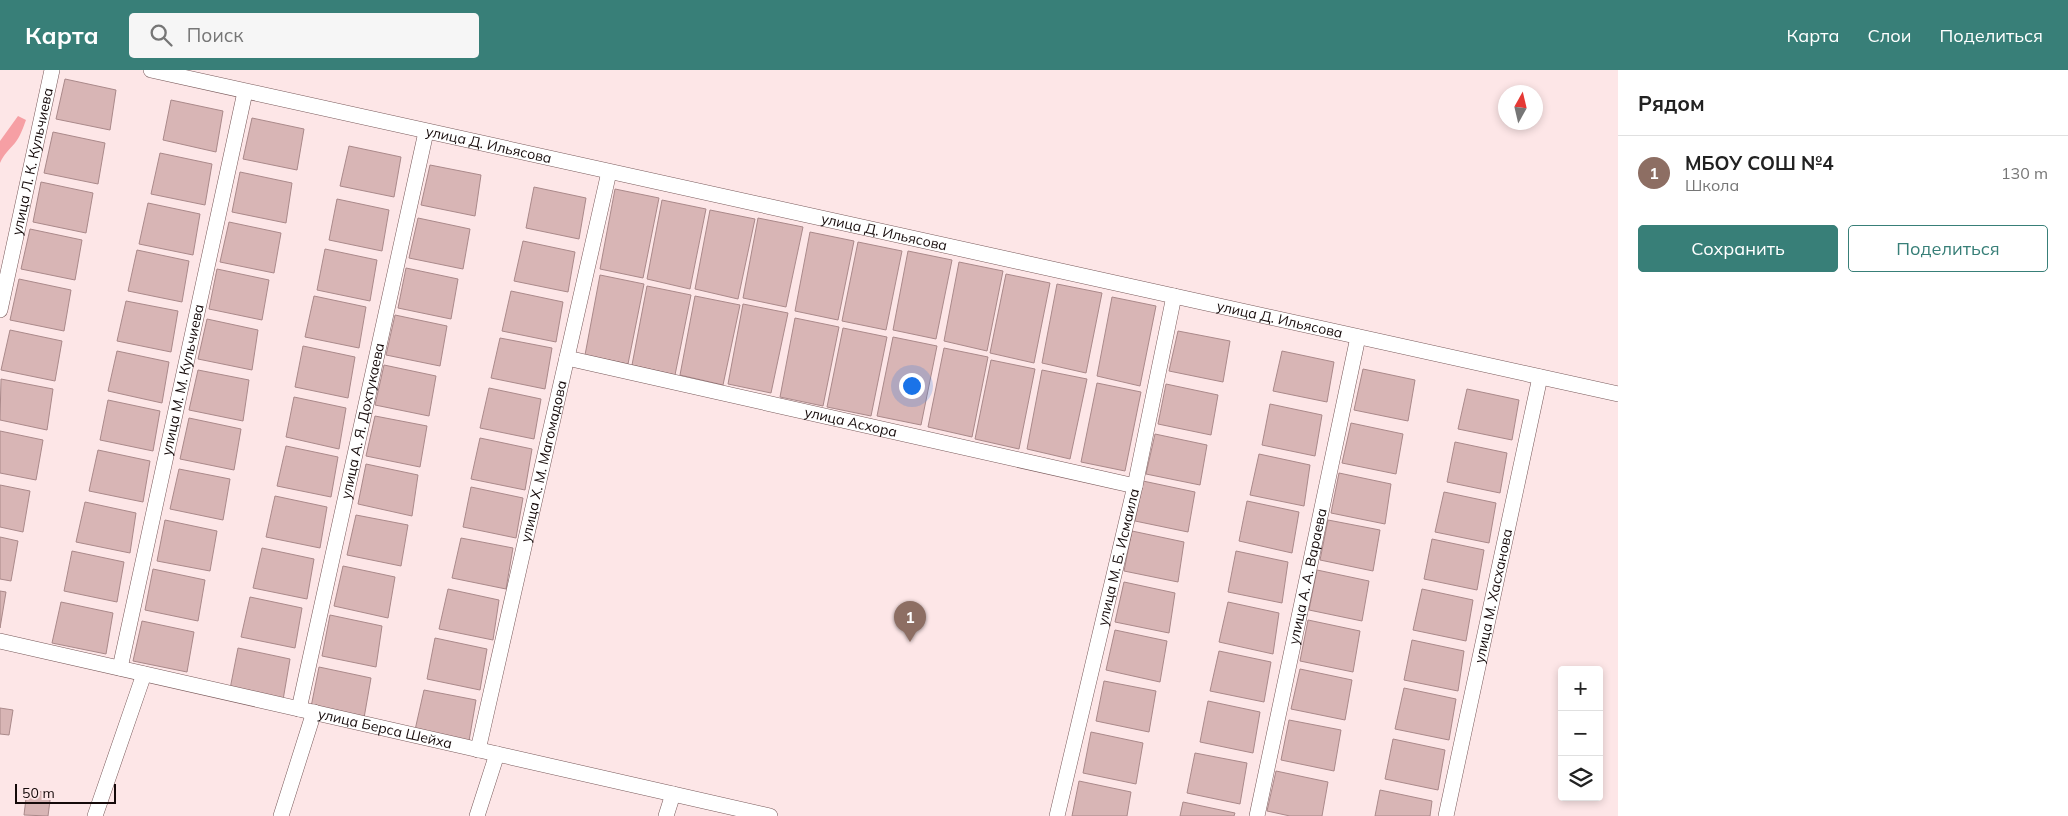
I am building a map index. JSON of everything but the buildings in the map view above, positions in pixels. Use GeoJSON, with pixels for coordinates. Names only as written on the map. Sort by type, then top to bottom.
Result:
{"type":"FeatureCollection","features":[{"type":"Feature","properties":{"kind":"street","name":"улица Л. К. Кульчиева"},"geometry":{"type":"LineString","coordinates":[[0,310],[52,70]]}},
{"type":"Feature","properties":{"kind":"street","name":"улица Д. Ильясова"},"geometry":{"type":"LineString","coordinates":[[151,70],[1618,394]]}},
{"type":"Feature","properties":{"kind":"street","name":"улица М. М. Кульчиева"},"geometry":{"type":"LineString","coordinates":[[120,668],[245,92]]}},
{"type":"Feature","properties":{"kind":"street","name":"улица А. Я. Дохтукаева"},"geometry":{"type":"LineString","coordinates":[[280,816],[307,711],[426,132]]}},
{"type":"Feature","properties":{"kind":"street","name":"улица Х. М. Магомадова"},"geometry":{"type":"LineString","coordinates":[[478,750],[609,172]]}},
{"type":"Feature","properties":{"kind":"street","name":"улица М. Б. Исмаила"},"geometry":{"type":"LineString","coordinates":[[1057,816],[1135,486],[1174,296]]}},
{"type":"Feature","properties":{"kind":"street","name":"улица А. А. Вараева"},"geometry":{"type":"LineString","coordinates":[[1257,816],[1358,337]]}},
{"type":"Feature","properties":{"kind":"street","name":"улица Асхора"},"geometry":{"type":"LineString","coordinates":[[567,358],[1135,486]]}},
{"type":"Feature","properties":{"kind":"street","name":"улица М. Хасханова"},"geometry":{"type":"LineString","coordinates":[[1446,816],[1540,377]]}},
{"type":"Feature","properties":{"kind":"street","name":"улица Берса Шейха"},"geometry":{"type":"LineString","coordinates":[[0,641],[770,816]]}},
{"type":"Feature","properties":{"kind":"street"},"geometry":{"type":"LineString","coordinates":[[95,816],[144,674]]}},
{"type":"Feature","properties":{"kind":"street"},"geometry":{"type":"LineString","coordinates":[[477,816],[496,754]]}},
{"type":"Feature","properties":{"kind":"street"},"geometry":{"type":"LineString","coordinates":[[666,816],[673,794]]}},
{"type":"Feature","properties":{"kind":"shaded area"},"geometry":{"type":"Polygon","coordinates":[[[18,116],[26,120],[24,126],[17,141],[0,163],[0,141],[18,116]]]}},
{"type":"Feature","properties":{"kind":"place","name":"МБОУ СОШ №4"},"geometry":{"type":"Point","coordinates":[910,642]}}]}
